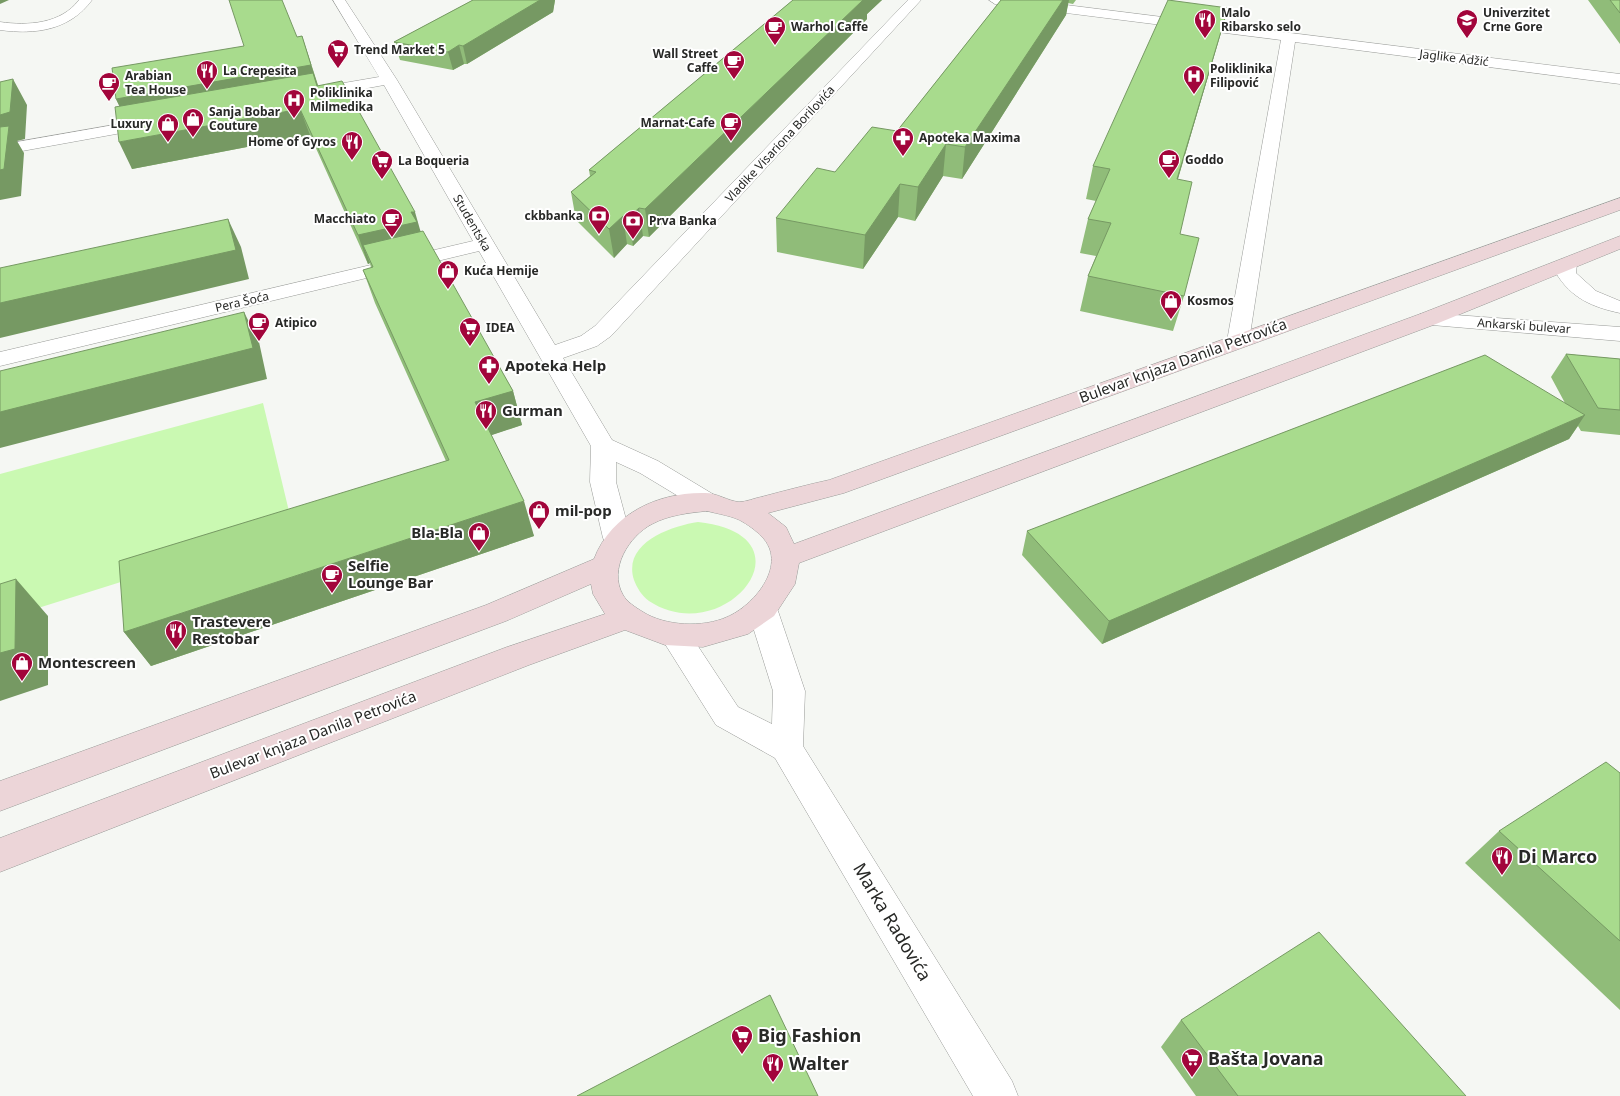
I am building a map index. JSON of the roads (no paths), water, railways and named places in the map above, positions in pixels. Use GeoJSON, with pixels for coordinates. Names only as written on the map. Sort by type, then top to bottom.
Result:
{"type":"FeatureCollection","features":[{"type":"Feature","properties":{"kind":"main road","name":"Bulevar knjaza Danila Petrovića"},"geometry":{"type":"LineString","coordinates":[[744,510],[835,487],[1620,204]]}},
{"type":"Feature","properties":{"kind":"main road"},"geometry":{"type":"LineString","coordinates":[[0,796],[496,613],[603,567],[604,585],[612,602],[626,618],[648,629],[675,636],[707,635],[737,626],[762,611],[778,594],[786,576],[787,557],[1428,319],[1620,242]]}},
{"type":"Feature","properties":{"kind":"main road","name":"Bulevar knjaza Danila Petrovića"},"geometry":{"type":"LineString","coordinates":[[603,567],[617,538],[634,523],[656,511],[681,504],[707,502],[744,510],[765,522],[780,538],[787,557]]}},
{"type":"Feature","properties":{"kind":"main road","name":"Bulevar knjaza Danila Petrovića"},"geometry":{"type":"LineString","coordinates":[[0,855],[518,656],[626,618]]}},
{"type":"Feature","properties":{"kind":"street"},"geometry":{"type":"LineString","coordinates":[[0,26],[20,28],[51,23],[77,12],[86,0]]}},
{"type":"Feature","properties":{"kind":"street","name":"Studentska"},"geometry":{"type":"LineString","coordinates":[[339,0],[389,80],[603,446]]}},
{"type":"Feature","properties":{"kind":"street","name":"Vladike Visariona Borilovića"},"geometry":{"type":"LineString","coordinates":[[549,355],[588,342],[602,330],[915,0]]}},
{"type":"Feature","properties":{"kind":"street","name":"Jaglike Adžić"},"geometry":{"type":"LineString","coordinates":[[995,0],[1620,79]]}},
{"type":"Feature","properties":{"kind":"street"},"geometry":{"type":"LineString","coordinates":[[1238,341],[1289,37]]}},
{"type":"Feature","properties":{"kind":"street"},"geometry":{"type":"LineString","coordinates":[[294,97],[389,80]]}},
{"type":"Feature","properties":{"kind":"street"},"geometry":{"type":"LineString","coordinates":[[0,150],[167,120]]}},
{"type":"Feature","properties":{"kind":"street","name":"Pera Šoća"},"geometry":{"type":"LineString","coordinates":[[0,359],[485,244]]}},
{"type":"Feature","properties":{"kind":"street"},"geometry":{"type":"LineString","coordinates":[[1567,264],[1566,273],[1577,288],[1597,300],[1620,307]]}},
{"type":"Feature","properties":{"kind":"street","name":"Ankarski bulevar"},"geometry":{"type":"LineString","coordinates":[[1428,319],[1620,334]]}},
{"type":"Feature","properties":{"kind":"street"},"geometry":{"type":"LineString","coordinates":[[617,538],[603,482],[603,446],[649,467],[707,502]]}},
{"type":"Feature","properties":{"kind":"street"},"geometry":{"type":"LineString","coordinates":[[675,636],[727,716],[787,748],[789,691],[762,611]]}},
{"type":"Feature","properties":{"kind":"street","name":"Marka Radovića"},"geometry":{"type":"LineString","coordinates":[[787,748],[997,1096]]}},
{"type":"Feature","properties":{"kind":"place","name":"Malo Ribarsko selo"},"geometry":{"type":"Point","coordinates":[1205,39]}},
{"type":"Feature","properties":{"kind":"place","name":"Univerzitet Crne Gore"},"geometry":{"type":"Point","coordinates":[1467,39]}},
{"type":"Feature","properties":{"kind":"place","name":"Warhol Caffe"},"geometry":{"type":"Point","coordinates":[775,46]}},
{"type":"Feature","properties":{"kind":"place","name":"Trend Market 5"},"geometry":{"type":"Point","coordinates":[338,69]}},
{"type":"Feature","properties":{"kind":"place","name":"Wall Street Caffe"},"geometry":{"type":"Point","coordinates":[734,80]}},
{"type":"Feature","properties":{"kind":"place","name":"La Crepesita"},"geometry":{"type":"Point","coordinates":[207,90]}},
{"type":"Feature","properties":{"kind":"place","name":"Poliklinika Filipović"},"geometry":{"type":"Point","coordinates":[1194,95]}},
{"type":"Feature","properties":{"kind":"place","name":"Arabian Tea House"},"geometry":{"type":"Point","coordinates":[109,102]}},
{"type":"Feature","properties":{"kind":"place","name":"Poliklinika Milmedika"},"geometry":{"type":"Point","coordinates":[294,119]}},
{"type":"Feature","properties":{"kind":"place","name":"Sanja Bobar Couture"},"geometry":{"type":"Point","coordinates":[193,138]}},
{"type":"Feature","properties":{"kind":"place","name":"Marnat-Cafe"},"geometry":{"type":"Point","coordinates":[731,142]}},
{"type":"Feature","properties":{"kind":"place","name":"Luxury"},"geometry":{"type":"Point","coordinates":[168,143]}},
{"type":"Feature","properties":{"kind":"place","name":"Apoteka Maxima"},"geometry":{"type":"Point","coordinates":[903,157]}},
{"type":"Feature","properties":{"kind":"place","name":"Home of Gyros"},"geometry":{"type":"Point","coordinates":[352,161]}},
{"type":"Feature","properties":{"kind":"place","name":"Goddo"},"geometry":{"type":"Point","coordinates":[1169,179]}},
{"type":"Feature","properties":{"kind":"place","name":"La Boqueria"},"geometry":{"type":"Point","coordinates":[382,180]}},
{"type":"Feature","properties":{"kind":"place","name":"ckbbanka"},"geometry":{"type":"Point","coordinates":[599,235]}},
{"type":"Feature","properties":{"kind":"place","name":"Macchiato"},"geometry":{"type":"Point","coordinates":[392,238]}},
{"type":"Feature","properties":{"kind":"place","name":"Prva Banka"},"geometry":{"type":"Point","coordinates":[633,240]}},
{"type":"Feature","properties":{"kind":"place","name":"Kuća Hemije"},"geometry":{"type":"Point","coordinates":[448,290]}},
{"type":"Feature","properties":{"kind":"place","name":"Kosmos"},"geometry":{"type":"Point","coordinates":[1171,320]}},
{"type":"Feature","properties":{"kind":"place","name":"Atipico"},"geometry":{"type":"Point","coordinates":[259,342]}},
{"type":"Feature","properties":{"kind":"place","name":"IDEA"},"geometry":{"type":"Point","coordinates":[470,347]}},
{"type":"Feature","properties":{"kind":"place","name":"Apoteka Help"},"geometry":{"type":"Point","coordinates":[489,385]}},
{"type":"Feature","properties":{"kind":"place","name":"Gurman"},"geometry":{"type":"Point","coordinates":[486,430]}},
{"type":"Feature","properties":{"kind":"place","name":"mil-pop"},"geometry":{"type":"Point","coordinates":[539,530]}},
{"type":"Feature","properties":{"kind":"place","name":"Bla-Bla"},"geometry":{"type":"Point","coordinates":[479,552]}},
{"type":"Feature","properties":{"kind":"place","name":"Selfie Lounge Bar"},"geometry":{"type":"Point","coordinates":[332,594]}},
{"type":"Feature","properties":{"kind":"place","name":"Trastevere Restobar"},"geometry":{"type":"Point","coordinates":[176,650]}},
{"type":"Feature","properties":{"kind":"place","name":"Montescreen"},"geometry":{"type":"Point","coordinates":[22,682]}},
{"type":"Feature","properties":{"kind":"place","name":"Di Marco"},"geometry":{"type":"Point","coordinates":[1502,876]}},
{"type":"Feature","properties":{"kind":"place","name":"Big Fashion"},"geometry":{"type":"Point","coordinates":[742,1055]}},
{"type":"Feature","properties":{"kind":"place","name":"Bašta Jovana"},"geometry":{"type":"Point","coordinates":[1192,1078]}},
{"type":"Feature","properties":{"kind":"place","name":"Walter"},"geometry":{"type":"Point","coordinates":[773,1083]}}]}
